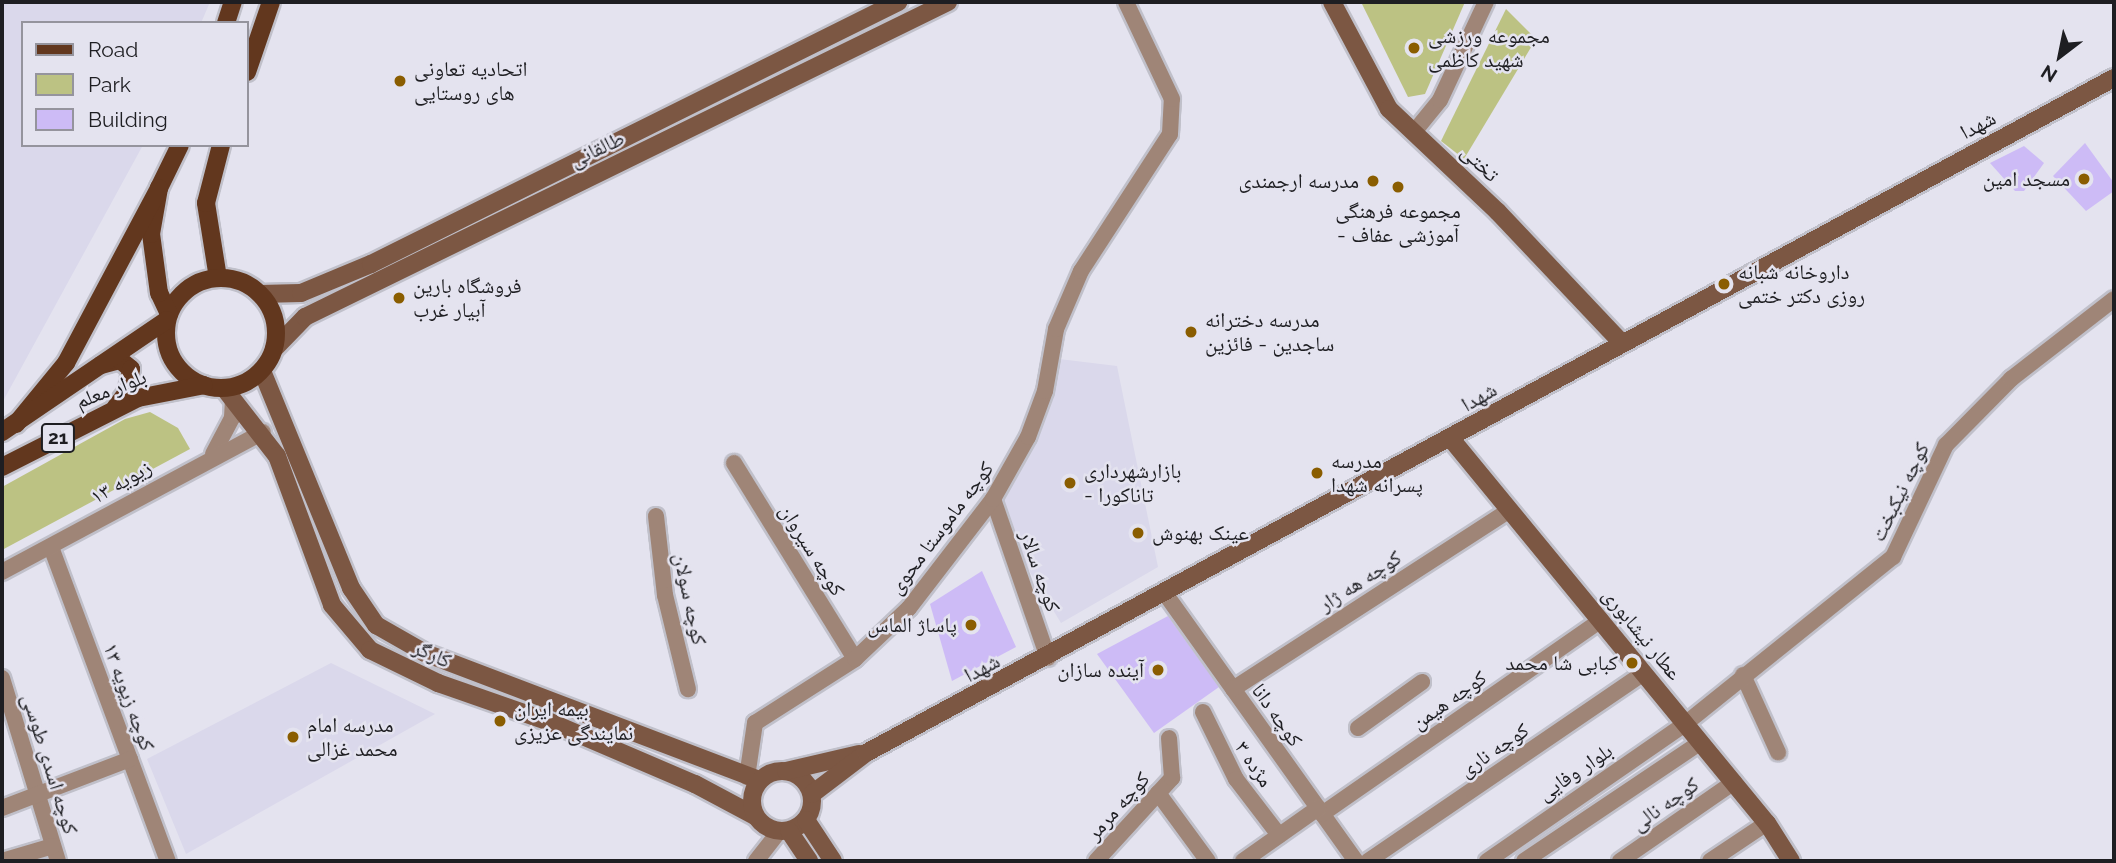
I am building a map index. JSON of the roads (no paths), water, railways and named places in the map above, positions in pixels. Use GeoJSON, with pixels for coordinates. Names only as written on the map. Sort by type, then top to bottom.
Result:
{"type":"FeatureCollection","features":[{"type":"Feature","properties":{"kind":"main road"},"geometry":{"type":"LineString","coordinates":[[227,21],[233,2]]}},
{"type":"Feature","properties":{"kind":"main road"},"geometry":{"type":"LineString","coordinates":[[248,69],[271,2]]}},
{"type":"Feature","properties":{"kind":"main road","name":"طالقانی"},"geometry":{"type":"LineString","coordinates":[[261,294],[282,297],[323,286],[898,2]]}},
{"type":"Feature","properties":{"kind":"main road","name":"طالقانی"},"geometry":{"type":"LineString","coordinates":[[274,349],[305,317],[948,2]]}},
{"type":"Feature","properties":{"kind":"main road","name":"تختی"},"geometry":{"type":"LineString","coordinates":[[1332,2],[1389,109],[1415,132],[1620,341]]}},
{"type":"Feature","properties":{"kind":"main road","name":"شهدا"},"geometry":{"type":"LineString","coordinates":[[866,752],[1452,440],[1620,341],[2114,78]]}},
{"type":"Feature","properties":{"kind":"main road"},"geometry":{"type":"LineString","coordinates":[[9,428],[66,363],[179,147]]}},
{"type":"Feature","properties":{"kind":"main road"},"geometry":{"type":"LineString","coordinates":[[218,278],[206,202],[220,147]]}},
{"type":"Feature","properties":{"kind":"main road"},"geometry":{"type":"LineString","coordinates":[[159,188],[153,260],[168,317],[173,359],[204,385],[229,394],[262,371],[274,349],[277,329],[261,294],[241,281],[218,278],[188,288],[168,317]]}},
{"type":"Feature","properties":{"kind":"main road"},"geometry":{"type":"LineString","coordinates":[[483,206],[491,225]]}},
{"type":"Feature","properties":{"kind":"main road","name":"بلوار معلم"},"geometry":{"type":"LineString","coordinates":[[9,428],[168,317]]}},
{"type":"Feature","properties":{"kind":"main road"},"geometry":{"type":"LineString","coordinates":[[97,366],[120,360],[131,369],[128,391],[114,409]]}},
{"type":"Feature","properties":{"kind":"main road","name":"کارگر"},"geometry":{"type":"LineString","coordinates":[[262,371],[351,588],[376,625],[425,653],[754,778]]}},
{"type":"Feature","properties":{"kind":"main road","name":"بلوار معلم"},"geometry":{"type":"LineString","coordinates":[[2,467],[114,409],[204,385]]}},
{"type":"Feature","properties":{"kind":"main road","name":"کارگر"},"geometry":{"type":"LineString","coordinates":[[229,394],[262,432],[277,456],[332,606],[370,650],[438,683],[550,722],[695,784],[755,816]]}},
{"type":"Feature","properties":{"kind":"main road","name":"عطار نیشابوری"},"geometry":{"type":"LineString","coordinates":[[1452,440],[1734,782],[1767,823],[1791,861]]}},
{"type":"Feature","properties":{"kind":"main road"},"geometry":{"type":"LineString","coordinates":[[808,861],[784,831],[755,816],[752,801],[754,778],[866,752]]}},
{"type":"Feature","properties":{"kind":"main road"},"geometry":{"type":"LineString","coordinates":[[812,794],[866,752]]}},
{"type":"Feature","properties":{"kind":"main road"},"geometry":{"type":"LineString","coordinates":[[786,771],[805,781],[812,794],[807,820],[833,861]]}},
{"type":"Feature","properties":{"kind":"main road"},"geometry":{"type":"LineString","coordinates":[[784,831],[807,820]]}},
{"type":"Feature","properties":{"kind":"street","name":"کوچه ماموستا محوی"},"geometry":{"type":"LineString","coordinates":[[754,778],[752,733],[764,714],[855,659],[909,608],[993,499],[1028,437],[1045,391],[1056,329],[1076,283],[1170,134],[1172,99],[1126,2]]}},
{"type":"Feature","properties":{"kind":"street"},"geometry":{"type":"LineString","coordinates":[[1415,132],[1440,100],[1486,2]]}},
{"type":"Feature","properties":{"kind":"street","name":"کوچه نیکبخت"},"geometry":{"type":"LineString","coordinates":[[1685,724],[1893,556],[1946,445],[2011,379],[2114,299]]}},
{"type":"Feature","properties":{"kind":"street"},"geometry":{"type":"LineString","coordinates":[[211,456],[232,418],[229,394]]}},
{"type":"Feature","properties":{"kind":"street","name":"زیویه ۱۳"},"geometry":{"type":"LineString","coordinates":[[2,572],[211,456],[262,432]]}},
{"type":"Feature","properties":{"kind":"street","name":"کوچه سیروان"},"geometry":{"type":"LineString","coordinates":[[734,463],[855,659]]}},
{"type":"Feature","properties":{"kind":"street","name":"کوچه سالار"},"geometry":{"type":"LineString","coordinates":[[993,499],[1048,657]]}},
{"type":"Feature","properties":{"kind":"street","name":"کوچه هه ژار"},"geometry":{"type":"LineString","coordinates":[[1233,689],[1510,510]]}},
{"type":"Feature","properties":{"kind":"street","name":"کوچه سولان"},"geometry":{"type":"LineString","coordinates":[[656,516],[665,595],[688,689]]}},
{"type":"Feature","properties":{"kind":"street","name":"کوچه زیویه ۱۳"},"geometry":{"type":"LineString","coordinates":[[51,547],[168,861]]}},
{"type":"Feature","properties":{"kind":"street","name":"کوچه دانا"},"geometry":{"type":"LineString","coordinates":[[1164,592],[1356,861]]}},
{"type":"Feature","properties":{"kind":"street","name":"کوچه هیمن"},"geometry":{"type":"LineString","coordinates":[[1243,861],[1601,620]]}},
{"type":"Feature","properties":{"kind":"street","name":"کوچه ناری"},"geometry":{"type":"LineString","coordinates":[[1368,861],[1644,673]]}},
{"type":"Feature","properties":{"kind":"street"},"geometry":{"type":"LineString","coordinates":[[1743,675],[1779,752]]}},
{"type":"Feature","properties":{"kind":"street"},"geometry":{"type":"LineString","coordinates":[[1358,728],[1422,682]]}},
{"type":"Feature","properties":{"kind":"street","name":"کوچه اسدی طوسی"},"geometry":{"type":"LineString","coordinates":[[3,689],[55,853]]}},
{"type":"Feature","properties":{"kind":"street","name":"مژده ۳"},"geometry":{"type":"LineString","coordinates":[[1203,712],[1236,779],[1279,835]]}},
{"type":"Feature","properties":{"kind":"street","name":"بلوار وفایی"},"geometry":{"type":"LineString","coordinates":[[1487,861],[1503,846],[1685,724]]}},
{"type":"Feature","properties":{"kind":"street","name":"کوچه مرمر"},"geometry":{"type":"LineString","coordinates":[[1096,861],[1172,778],[1169,738]]}},
{"type":"Feature","properties":{"kind":"street"},"geometry":{"type":"LineString","coordinates":[[1524,861],[1701,742]]}},
{"type":"Feature","properties":{"kind":"street"},"geometry":{"type":"LineString","coordinates":[[2,808],[38,797],[130,759]]}},
{"type":"Feature","properties":{"kind":"street","name":"کوچه نالی"},"geometry":{"type":"LineString","coordinates":[[1620,861],[1734,782]]}},
{"type":"Feature","properties":{"kind":"street"},"geometry":{"type":"LineString","coordinates":[[1158,793],[1208,861]]}},
{"type":"Feature","properties":{"kind":"street"},"geometry":{"type":"LineString","coordinates":[[1710,861],[1767,823]]}},
{"type":"Feature","properties":{"kind":"street"},"geometry":{"type":"LineString","coordinates":[[756,861],[784,831]]}},
{"type":"Feature","properties":{"kind":"street"},"geometry":{"type":"LineString","coordinates":[[1503,846],[1513,861]]}},
{"type":"Feature","properties":{"kind":"street"},"geometry":{"type":"LineString","coordinates":[[2,861],[55,853]]}},
{"type":"Feature","properties":{"kind":"place","name":"مجموعه ورزشی شهید کاظمی"},"geometry":{"type":"Point","coordinates":[1414,48]}},
{"type":"Feature","properties":{"kind":"place","name":"اتحادیه تعاونی های روستایی"},"geometry":{"type":"Point","coordinates":[400,81]}},
{"type":"Feature","properties":{"kind":"place","name":"مسجد امین"},"geometry":{"type":"Point","coordinates":[2084,179]}},
{"type":"Feature","properties":{"kind":"place","name":"مدرسه ارجمندی"},"geometry":{"type":"Point","coordinates":[1373,181]}},
{"type":"Feature","properties":{"kind":"place","name":"مجموعه فرهنگی - آموزشی عفاف"},"geometry":{"type":"Point","coordinates":[1398,187]}},
{"type":"Feature","properties":{"kind":"place","name":"داروخانه شبانه روزی دکتر ختمی"},"geometry":{"type":"Point","coordinates":[1724,284]}},
{"type":"Feature","properties":{"kind":"place","name":"فروشگاه بارین آبیار غرب"},"geometry":{"type":"Point","coordinates":[399,298]}},
{"type":"Feature","properties":{"kind":"place","name":"مدرسه دخترانه ساجدین - فائزین"},"geometry":{"type":"Point","coordinates":[1191,332]}},
{"type":"Feature","properties":{"kind":"place","name":"مدرسه پسرانه شهدا"},"geometry":{"type":"Point","coordinates":[1317,473]}},
{"type":"Feature","properties":{"kind":"place","name":"بازارشهرداری - تاناکورا"},"geometry":{"type":"Point","coordinates":[1070,483]}},
{"type":"Feature","properties":{"kind":"place","name":"عینک بهنوش"},"geometry":{"type":"Point","coordinates":[1138,533]}},
{"type":"Feature","properties":{"kind":"place","name":"پاساژ الماس"},"geometry":{"type":"Point","coordinates":[971,625]}},
{"type":"Feature","properties":{"kind":"place","name":"کبابی شا محمد"},"geometry":{"type":"Point","coordinates":[1632,663]}},
{"type":"Feature","properties":{"kind":"place","name":"آینده سازان"},"geometry":{"type":"Point","coordinates":[1158,670]}},
{"type":"Feature","properties":{"kind":"place","name":"بیمه ایران نمایندگی عزیزی"},"geometry":{"type":"Point","coordinates":[500,721]}},
{"type":"Feature","properties":{"kind":"place","name":"مدرسه امام محمد غزالی"},"geometry":{"type":"Point","coordinates":[293,737]}}]}
